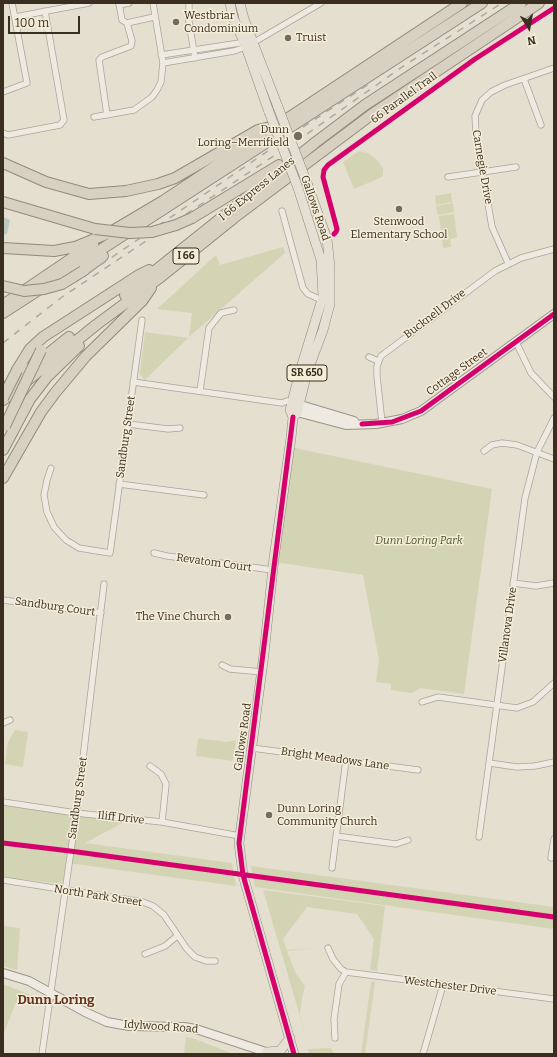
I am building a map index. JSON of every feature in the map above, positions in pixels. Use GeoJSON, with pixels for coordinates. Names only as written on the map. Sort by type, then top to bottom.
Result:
{"type":"FeatureCollection","features":[{"type":"Feature","properties":{"kind":"highway"},"geometry":{"type":"LineString","coordinates":[[3,248],[43,251],[65,249],[99,238],[162,201],[462,3]]}},
{"type":"Feature","properties":{"kind":"highway"},"geometry":{"type":"LineString","coordinates":[[3,313],[238,160],[303,121],[482,3]]}},
{"type":"Feature","properties":{"kind":"highway","name":"I 66 Express Lanes"},"geometry":{"type":"LineString","coordinates":[[3,390],[164,264],[316,142],[397,83],[521,3]]}},
{"type":"Feature","properties":{"kind":"highway","name":"I 66"},"geometry":{"type":"LineString","coordinates":[[3,399],[110,314],[158,279],[235,217],[371,115],[539,3]]}},
{"type":"Feature","properties":{"kind":"highway"},"geometry":{"type":"LineString","coordinates":[[3,163],[46,182],[89,194],[126,191],[158,184],[175,178],[258,130],[280,124]]}},
{"type":"Feature","properties":{"kind":"highway"},"geometry":{"type":"LineString","coordinates":[[3,202],[95,229],[130,233],[152,232],[176,225],[192,218],[316,142]]}},
{"type":"Feature","properties":{"kind":"highway"},"geometry":{"type":"LineString","coordinates":[[3,286],[24,291],[44,290],[62,284],[221,176],[238,160]]}},
{"type":"Feature","properties":{"kind":"highway"},"geometry":{"type":"LineString","coordinates":[[3,305],[127,222]]}},
{"type":"Feature","properties":{"kind":"highway"},"geometry":{"type":"LineString","coordinates":[[3,399],[17,370],[33,345],[73,317],[140,275],[164,264]]}},
{"type":"Feature","properties":{"kind":"highway"},"geometry":{"type":"LineString","coordinates":[[3,478],[41,412],[59,387],[105,336],[142,301],[158,279]]}},
{"type":"Feature","properties":{"kind":"highway"},"geometry":{"type":"LineString","coordinates":[[3,450],[23,410],[47,378],[100,327],[110,314]]}},
{"type":"Feature","properties":{"kind":"highway"},"geometry":{"type":"LineString","coordinates":[[4,428],[41,350],[52,334],[73,317]]}},
{"type":"Feature","properties":{"kind":"main road","name":"Gallows Road"},"geometry":{"type":"LineString","coordinates":[[230,3],[234,18],[298,188],[321,260],[326,302]]}},
{"type":"Feature","properties":{"kind":"main road","name":"Gallows Road"},"geometry":{"type":"LineString","coordinates":[[240,3],[244,19],[254,41],[327,239],[330,267],[323,330],[294,409],[273,570],[262,672],[240,836],[239,856],[294,1054]]}},
{"type":"Feature","properties":{"kind":"main road","name":"Cottage Street"},"geometry":{"type":"LineString","coordinates":[[294,409],[346,425],[382,423],[402,419],[421,411],[554,314]]}},
{"type":"Feature","properties":{"kind":"main road","name":"Idylwood Road"},"geometry":{"type":"LineString","coordinates":[[3,973],[28,981],[50,991],[85,1012],[107,1022],[129,1026],[184,1027],[210,1032],[270,1053]]}},
{"type":"Feature","properties":{"kind":"main road"},"geometry":{"type":"LineString","coordinates":[[270,1053],[280,1051],[290,1038]]}},
{"type":"Feature","properties":{"kind":"main road","name":"Idylwood Road"},"geometry":{"type":"LineString","coordinates":[[233,1040],[256,1054]]}},
{"type":"Feature","properties":{"kind":"street"},"geometry":{"type":"LineString","coordinates":[[3,92],[27,83],[12,3]]}},
{"type":"Feature","properties":{"kind":"street"},"geometry":{"type":"LineString","coordinates":[[15,17],[89,3]]}},
{"type":"Feature","properties":{"kind":"street"},"geometry":{"type":"LineString","coordinates":[[107,114],[98,62],[102,57],[131,46],[132,41],[127,23],[122,20],[119,4],[129,3]]}},
{"type":"Feature","properties":{"kind":"street"},"geometry":{"type":"LineString","coordinates":[[94,117],[134,110],[152,98],[161,82],[162,63],[153,3]]}},
{"type":"Feature","properties":{"kind":"street"},"geometry":{"type":"LineString","coordinates":[[189,3],[188,22],[195,58]]}},
{"type":"Feature","properties":{"kind":"street"},"geometry":{"type":"LineString","coordinates":[[162,63],[234,51],[320,3]]}},
{"type":"Feature","properties":{"kind":"street"},"geometry":{"type":"LineString","coordinates":[[3,133],[8,135],[60,125],[64,120],[45,11]]}},
{"type":"Feature","properties":{"kind":"street"},"geometry":{"type":"LineString","coordinates":[[127,23],[154,17]]}},
{"type":"Feature","properties":{"kind":"street"},"geometry":{"type":"LineString","coordinates":[[161,55],[245,45]]}},
{"type":"Feature","properties":{"kind":"street","name":"Carnegie Drive"},"geometry":{"type":"LineString","coordinates":[[508,263],[493,230],[474,124],[478,107],[491,92],[524,78],[554,68]]}},
{"type":"Feature","properties":{"kind":"street"},"geometry":{"type":"LineString","coordinates":[[524,78],[541,125]]}},
{"type":"Feature","properties":{"kind":"street"},"geometry":{"type":"LineString","coordinates":[[448,177],[516,167]]}},
{"type":"Feature","properties":{"kind":"street"},"geometry":{"type":"LineString","coordinates":[[282,211],[303,288],[308,294],[326,302]]}},
{"type":"Feature","properties":{"kind":"street","name":"Bucknell Drive"},"geometry":{"type":"LineString","coordinates":[[378,361],[384,352],[508,263],[554,249]]}},
{"type":"Feature","properties":{"kind":"street"},"geometry":{"type":"LineString","coordinates":[[200,391],[209,328],[221,313],[234,310]]}},
{"type":"Feature","properties":{"kind":"street","name":"Sandburg Street"},"geometry":{"type":"LineString","coordinates":[[51,468],[46,480],[44,495],[47,512],[54,527],[66,540],[79,548],[96,552],[110,553],[142,320]]}},
{"type":"Feature","properties":{"kind":"street"},"geometry":{"type":"LineString","coordinates":[[516,342],[531,373],[554,397]]}},
{"type":"Feature","properties":{"kind":"street"},"geometry":{"type":"LineString","coordinates":[[369,357],[378,361],[376,376],[382,423]]}},
{"type":"Feature","properties":{"kind":"street","name":"Cottage Street"},"geometry":{"type":"LineString","coordinates":[[133,382],[282,403],[287,401],[294,409]]}},
{"type":"Feature","properties":{"kind":"street","name":"Cottage Street"},"geometry":{"type":"LineString","coordinates":[[282,403],[286,409],[294,409]]}},
{"type":"Feature","properties":{"kind":"street","name":"Villanova Drive"},"geometry":{"type":"LineString","coordinates":[[480,837],[525,498],[537,452],[554,418]]}},
{"type":"Feature","properties":{"kind":"street"},"geometry":{"type":"LineString","coordinates":[[128,424],[168,429],[180,428]]}},
{"type":"Feature","properties":{"kind":"street"},"geometry":{"type":"LineString","coordinates":[[484,451],[492,445],[502,443],[517,445],[554,459]]}},
{"type":"Feature","properties":{"kind":"street"},"geometry":{"type":"LineString","coordinates":[[119,484],[204,495]]}},
{"type":"Feature","properties":{"kind":"street","name":"Revatom Court"},"geometry":{"type":"LineString","coordinates":[[154,553],[166,556],[273,570]]}},
{"type":"Feature","properties":{"kind":"street"},"geometry":{"type":"LineString","coordinates":[[513,583],[536,586],[554,583]]}},
{"type":"Feature","properties":{"kind":"street","name":"Sandburg Court"},"geometry":{"type":"LineString","coordinates":[[3,600],[101,613],[104,584]]}},
{"type":"Feature","properties":{"kind":"street","name":"Sandburg Street"},"geometry":{"type":"LineString","coordinates":[[42,1054],[76,813],[101,613]]}},
{"type":"Feature","properties":{"kind":"street"},"geometry":{"type":"LineString","coordinates":[[222,665],[230,668],[262,672]]}},
{"type":"Feature","properties":{"kind":"street"},"geometry":{"type":"LineString","coordinates":[[422,702],[429,698],[438,697],[510,708],[526,705],[554,683]]}},
{"type":"Feature","properties":{"kind":"street"},"geometry":{"type":"LineString","coordinates":[[3,723],[10,720]]}},
{"type":"Feature","properties":{"kind":"street","name":"Bright Meadows Lane"},"geometry":{"type":"LineString","coordinates":[[252,748],[418,770]]}},
{"type":"Feature","properties":{"kind":"street"},"geometry":{"type":"LineString","coordinates":[[332,868],[346,760]]}},
{"type":"Feature","properties":{"kind":"street"},"geometry":{"type":"LineString","coordinates":[[489,763],[517,767],[535,766],[554,762]]}},
{"type":"Feature","properties":{"kind":"street"},"geometry":{"type":"LineString","coordinates":[[150,766],[161,774],[166,784],[162,822]]}},
{"type":"Feature","properties":{"kind":"street","name":"Iliff Drive"},"geometry":{"type":"LineString","coordinates":[[3,802],[76,813],[162,822],[240,836]]}},
{"type":"Feature","properties":{"kind":"street"},"geometry":{"type":"LineString","coordinates":[[336,836],[396,844],[408,840]]}},
{"type":"Feature","properties":{"kind":"street"},"geometry":{"type":"LineString","coordinates":[[551,858],[554,839]]}},
{"type":"Feature","properties":{"kind":"street","name":"North Park Street"},"geometry":{"type":"LineString","coordinates":[[3,880],[65,891],[143,902],[153,906],[164,915],[171,923],[177,936],[195,957],[206,961],[215,961]]}},
{"type":"Feature","properties":{"kind":"street"},"geometry":{"type":"LineString","coordinates":[[145,954],[165,946],[177,936]]}},
{"type":"Feature","properties":{"kind":"street"},"geometry":{"type":"LineString","coordinates":[[328,948],[333,959],[341,969],[346,972],[339,984],[334,1019],[335,1038]]}},
{"type":"Feature","properties":{"kind":"street","name":"Westchester Drive"},"geometry":{"type":"LineString","coordinates":[[346,972],[554,999]]}},
{"type":"Feature","properties":{"kind":"street"},"geometry":{"type":"LineString","coordinates":[[423,1054],[443,984]]}},
{"type":"Feature","properties":{"kind":"green space"},"geometry":{"type":"Polygon","coordinates":[[[359,151],[368,153],[377,160],[383,168],[383,173],[382,177],[354,189],[343,162],[359,151]]]}},
{"type":"Feature","properties":{"kind":"green space"},"geometry":{"type":"Polygon","coordinates":[[[451,193],[452,202],[436,205],[435,196],[451,193]]]}},
{"type":"Feature","properties":{"kind":"green space"},"geometry":{"type":"Polygon","coordinates":[[[453,203],[454,212],[438,215],[436,206],[453,203]]]}},
{"type":"Feature","properties":{"kind":"green space"},"geometry":{"type":"Polygon","coordinates":[[[454,214],[457,237],[450,239],[451,247],[443,248],[439,216],[454,214]]]}},
{"type":"Feature","properties":{"kind":"green space"},"geometry":{"type":"Polygon","coordinates":[[[283,247],[285,253],[189,337],[192,313],[157,309],[216,255],[220,265],[283,247]]]}},
{"type":"Feature","properties":{"kind":"green space"},"geometry":{"type":"Polygon","coordinates":[[[145,332],[188,338],[145,380],[140,374],[145,332]]]}},
{"type":"Feature","properties":{"kind":"green space","name":"Dunn Loring Park"},"geometry":{"type":"Polygon","coordinates":[[[290,447],[492,489],[464,694],[420,688],[412,693],[391,690],[391,684],[376,682],[379,660],[363,575],[274,562],[290,447]]]}},
{"type":"Feature","properties":{"kind":"green space"},"geometry":{"type":"Polygon","coordinates":[[[15,730],[28,732],[23,767],[5,764],[8,742],[15,730]]]}},
{"type":"Feature","properties":{"kind":"green space"},"geometry":{"type":"Polygon","coordinates":[[[198,738],[226,742],[236,740],[233,761],[196,756],[198,738]]]}},
{"type":"Feature","properties":{"kind":"green space"},"geometry":{"type":"Polygon","coordinates":[[[3,804],[126,821],[85,843],[232,863],[236,886],[68,863],[62,884],[3,877],[3,804]]]}},
{"type":"Feature","properties":{"kind":"green space"},"geometry":{"type":"Polygon","coordinates":[[[251,866],[554,907],[554,929],[255,887],[251,866]]]}},
{"type":"Feature","properties":{"kind":"green space"},"geometry":{"type":"Polygon","coordinates":[[[263,890],[385,906],[377,971],[370,970],[374,939],[357,914],[307,907],[283,939],[287,950],[317,948],[287,951],[296,974],[305,986],[300,1014],[307,1040],[263,890]]]}},
{"type":"Feature","properties":{"kind":"green space"},"geometry":{"type":"Polygon","coordinates":[[[3,926],[20,928],[17,970],[3,966],[3,926]]]}},
{"type":"Feature","properties":{"kind":"green space"},"geometry":{"type":"Polygon","coordinates":[[[371,982],[375,982],[365,1054],[361,1054],[371,982]]]}},
{"type":"Feature","properties":{"kind":"green space"},"geometry":{"type":"Polygon","coordinates":[[[3,984],[41,999],[44,1004],[17,1000],[3,1035],[3,984]]]}},
{"type":"Feature","properties":{"kind":"green space"},"geometry":{"type":"Polygon","coordinates":[[[186,1037],[195,1039],[233,1054],[184,1054],[186,1037]]]}},
{"type":"Feature","properties":{"kind":"green space"},"geometry":{"type":"Polygon","coordinates":[[[331,1048],[334,1054],[309,1054],[308,1049],[331,1048]]]}},
{"type":"Feature","properties":{"kind":"shaded area"},"geometry":{"type":"Polygon","coordinates":[[[3,217],[10,220],[7,234],[3,235],[3,217]]]}},
{"type":"Feature","properties":{"kind":"railway"},"geometry":{"type":"LineString","coordinates":[[307,134],[402,67],[502,3]]}},
{"type":"Feature","properties":{"kind":"railway"},"geometry":{"type":"LineString","coordinates":[[303,127],[372,82]]}},
{"type":"Feature","properties":{"kind":"railway"},"geometry":{"type":"LineString","coordinates":[[77,281],[290,136]]}},
{"type":"Feature","properties":{"kind":"railway"},"geometry":{"type":"LineString","coordinates":[[3,343],[62,297],[293,143]]}},
{"type":"Feature","properties":{"kind":"cycle path","name":"66 Parallel Trail"},"geometry":{"type":"LineString","coordinates":[[334,234],[337,229],[323,177],[324,170],[328,165],[475,59],[554,8]]}},
{"type":"Feature","properties":{"kind":"cycle path"},"geometry":{"type":"LineString","coordinates":[[362,424],[392,422],[421,411],[554,314]]}},
{"type":"Feature","properties":{"kind":"cycle path"},"geometry":{"type":"LineString","coordinates":[[293,417],[239,843],[243,875],[294,1054]]}},
{"type":"Feature","properties":{"kind":"cycle path"},"geometry":{"type":"LineString","coordinates":[[3,843],[554,917]]}},
{"type":"Feature","properties":{"kind":"place","name":"Westbriar Condominium"},"geometry":{"type":"Point","coordinates":[176,22]}},
{"type":"Feature","properties":{"kind":"place","name":"Truist"},"geometry":{"type":"Point","coordinates":[288,38]}},
{"type":"Feature","properties":{"kind":"place","name":"Dunn Loring–Merrifield"},"geometry":{"type":"Point","coordinates":[298,136]}},
{"type":"Feature","properties":{"kind":"place","name":"Stenwood Elementary School"},"geometry":{"type":"Point","coordinates":[399,209]}},
{"type":"Feature","properties":{"kind":"place","name":"The Vine Church"},"geometry":{"type":"Point","coordinates":[228,617]}},
{"type":"Feature","properties":{"kind":"place","name":"Dunn Loring Community Church"},"geometry":{"type":"Point","coordinates":[269,815]}},
{"type":"Feature","properties":{"kind":"district","name":"Dunn Loring"},"geometry":{"type":"Point","coordinates":[56,1000]}}]}
